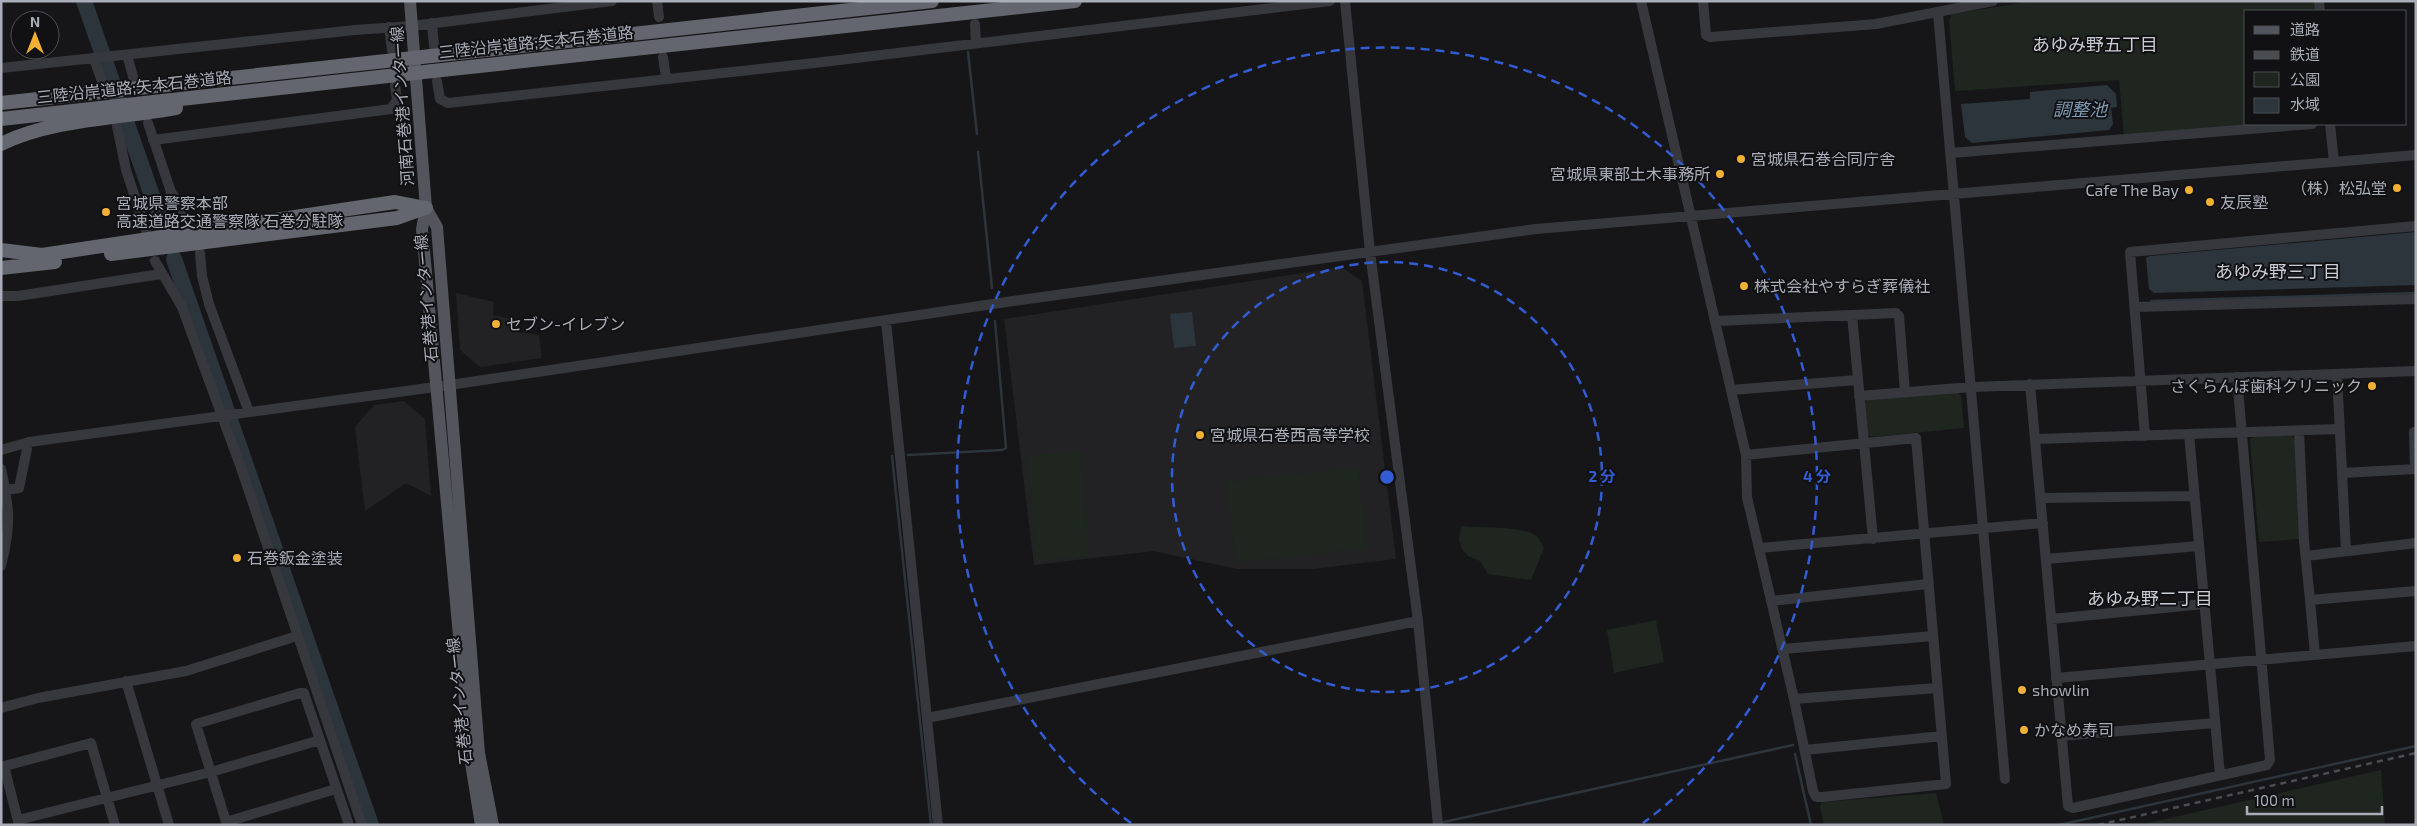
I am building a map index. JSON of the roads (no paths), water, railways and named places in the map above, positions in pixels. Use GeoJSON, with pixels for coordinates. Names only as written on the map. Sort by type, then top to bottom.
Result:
{"type":"FeatureCollection","features":[{"type":"Feature","properties":{"kind":"highway","name":"三陸沿岸道路;矢本石巻道路"},"geometry":{"type":"LineString","coordinates":[[1,103],[106,86],[932,1]]}},
{"type":"Feature","properties":{"kind":"highway","name":"三陸沿岸道路;矢本石巻道路"},"geometry":{"type":"LineString","coordinates":[[1,119],[142,114],[330,82],[396,80],[435,76],[1075,1]]}},
{"type":"Feature","properties":{"kind":"highway"},"geometry":{"type":"LineString","coordinates":[[1,144],[29,134],[118,116]]}},
{"type":"Feature","properties":{"kind":"highway"},"geometry":{"type":"LineString","coordinates":[[1,258],[42,255],[395,202],[426,208]]}},
{"type":"Feature","properties":{"kind":"highway"},"geometry":{"type":"LineString","coordinates":[[1,268],[396,218],[426,208]]}},
{"type":"Feature","properties":{"kind":"highway"},"geometry":{"type":"LineString","coordinates":[[1,250],[42,255]]}},
{"type":"Feature","properties":{"kind":"main road","name":"河南石巻港インター線"},"geometry":{"type":"LineString","coordinates":[[410,1],[426,208]]}},
{"type":"Feature","properties":{"kind":"main road","name":"石巻港インター線"},"geometry":{"type":"LineString","coordinates":[[426,208],[437,228],[479,753],[493,825]]}},
{"type":"Feature","properties":{"kind":"main road","name":"石巻港インター線"},"geometry":{"type":"LineString","coordinates":[[426,208],[422,229],[435,387],[470,757],[481,825]]}},
{"type":"Feature","properties":{"kind":"street"},"geometry":{"type":"LineString","coordinates":[[1,68],[412,26],[612,1]]}},
{"type":"Feature","properties":{"kind":"street"},"geometry":{"type":"LineString","coordinates":[[657,1],[659,17]]}},
{"type":"Feature","properties":{"kind":"street"},"geometry":{"type":"LineString","coordinates":[[435,76],[440,99],[448,103],[1330,1]]}},
{"type":"Feature","properties":{"kind":"street"},"geometry":{"type":"LineString","coordinates":[[1345,1],[1370,252],[1418,621],[1438,825]]}},
{"type":"Feature","properties":{"kind":"street"},"geometry":{"type":"LineString","coordinates":[[1641,1],[1746,455],[1747,497],[1783,649],[1813,791],[1816,796],[1832,796],[1946,784],[1916,438],[1864,441],[1746,455]]}},
{"type":"Feature","properties":{"kind":"street"},"geometry":{"type":"LineString","coordinates":[[1703,1],[1706,35],[1710,37],[1876,24],[1993,1]]}},
{"type":"Feature","properties":{"kind":"street"},"geometry":{"type":"LineString","coordinates":[[1938,13],[2005,779]]}},
{"type":"Feature","properties":{"kind":"street"},"geometry":{"type":"LineString","coordinates":[[432,23],[432,51]]}},
{"type":"Feature","properties":{"kind":"street"},"geometry":{"type":"LineString","coordinates":[[975,24],[976,43]]}},
{"type":"Feature","properties":{"kind":"street"},"geometry":{"type":"LineString","coordinates":[[390,27],[393,55]]}},
{"type":"Feature","properties":{"kind":"street"},"geometry":{"type":"LineString","coordinates":[[125,55],[134,84]]}},
{"type":"Feature","properties":{"kind":"street"},"geometry":{"type":"LineString","coordinates":[[663,57],[666,78]]}},
{"type":"Feature","properties":{"kind":"street"},"geometry":{"type":"LineString","coordinates":[[96,58],[106,86]]}},
{"type":"Feature","properties":{"kind":"street"},"geometry":{"type":"LineString","coordinates":[[153,140],[391,109],[397,100],[396,80]]}},
{"type":"Feature","properties":{"kind":"street"},"geometry":{"type":"LineString","coordinates":[[142,114],[171,192],[189,221]]}},
{"type":"Feature","properties":{"kind":"street"},"geometry":{"type":"LineString","coordinates":[[118,116],[126,170],[141,215]]}},
{"type":"Feature","properties":{"kind":"street"},"geometry":{"type":"LineString","coordinates":[[1951,153],[2300,125]]}},
{"type":"Feature","properties":{"kind":"street"},"geometry":{"type":"LineString","coordinates":[[2330,125],[2334,162]]}},
{"type":"Feature","properties":{"kind":"street"},"geometry":{"type":"LineString","coordinates":[[1,450],[29,442],[450,385],[1536,228],[1954,195],[2416,155]]}},
{"type":"Feature","properties":{"kind":"street"},"geometry":{"type":"LineString","coordinates":[[2145,436],[2130,252],[2416,226]]}},
{"type":"Feature","properties":{"kind":"street"},"geometry":{"type":"LineString","coordinates":[[200,253],[202,276],[209,304],[247,412]]}},
{"type":"Feature","properties":{"kind":"street"},"geometry":{"type":"LineString","coordinates":[[155,261],[182,307],[240,464],[362,825]]}},
{"type":"Feature","properties":{"kind":"street"},"geometry":{"type":"LineString","coordinates":[[1,296],[18,296],[162,274]]}},
{"type":"Feature","properties":{"kind":"street"},"geometry":{"type":"LineString","coordinates":[[2135,307],[2416,298]]}},
{"type":"Feature","properties":{"kind":"street"},"geometry":{"type":"LineString","coordinates":[[1716,321],[1896,313],[1899,316],[1905,392]]}},
{"type":"Feature","properties":{"kind":"street"},"geometry":{"type":"LineString","coordinates":[[1852,315],[1873,538]]}},
{"type":"Feature","properties":{"kind":"street"},"geometry":{"type":"LineString","coordinates":[[886,321],[938,825]]}},
{"type":"Feature","properties":{"kind":"street"},"geometry":{"type":"LineString","coordinates":[[1859,396],[2030,384],[2416,371]]}},
{"type":"Feature","properties":{"kind":"street"},"geometry":{"type":"LineString","coordinates":[[2337,374],[2338,429],[2346,551]]}},
{"type":"Feature","properties":{"kind":"street"},"geometry":{"type":"LineString","coordinates":[[2030,384],[2068,806],[2073,808],[2267,765],[2270,760],[2236,377]]}},
{"type":"Feature","properties":{"kind":"street"},"geometry":{"type":"LineString","coordinates":[[1731,390],[1857,380]]}},
{"type":"Feature","properties":{"kind":"street"},"geometry":{"type":"LineString","coordinates":[[2036,439],[2338,429]]}},
{"type":"Feature","properties":{"kind":"street"},"geometry":{"type":"LineString","coordinates":[[2299,431],[2306,556],[2315,655]]}},
{"type":"Feature","properties":{"kind":"street"},"geometry":{"type":"LineString","coordinates":[[2342,473],[2415,469],[2414,432],[2416,432]]}},
{"type":"Feature","properties":{"kind":"street"},"geometry":{"type":"LineString","coordinates":[[2189,434],[2193,496],[2220,776]]}},
{"type":"Feature","properties":{"kind":"street"},"geometry":{"type":"LineString","coordinates":[[6,490],[19,488],[27,449]]}},
{"type":"Feature","properties":{"kind":"street"},"geometry":{"type":"LineString","coordinates":[[1,469],[10,514],[9,534],[1,566]]}},
{"type":"Feature","properties":{"kind":"street"},"geometry":{"type":"LineString","coordinates":[[2041,498],[2193,496]]}},
{"type":"Feature","properties":{"kind":"street"},"geometry":{"type":"LineString","coordinates":[[1759,548],[2043,523]]}},
{"type":"Feature","properties":{"kind":"street"},"geometry":{"type":"LineString","coordinates":[[2306,556],[2416,543]]}},
{"type":"Feature","properties":{"kind":"street"},"geometry":{"type":"LineString","coordinates":[[2046,559],[2199,546]]}},
{"type":"Feature","properties":{"kind":"street"},"geometry":{"type":"LineString","coordinates":[[1771,601],[1928,584]]}},
{"type":"Feature","properties":{"kind":"street"},"geometry":{"type":"LineString","coordinates":[[2310,600],[2416,591]]}},
{"type":"Feature","properties":{"kind":"street"},"geometry":{"type":"LineString","coordinates":[[2051,619],[2204,604]]}},
{"type":"Feature","properties":{"kind":"street"},"geometry":{"type":"LineString","coordinates":[[927,718],[1418,621]]}},
{"type":"Feature","properties":{"kind":"street"},"geometry":{"type":"LineString","coordinates":[[1,708],[38,698],[186,671],[227,660],[297,636]]}},
{"type":"Feature","properties":{"kind":"street"},"geometry":{"type":"LineString","coordinates":[[1783,649],[1933,636]]}},
{"type":"Feature","properties":{"kind":"street"},"geometry":{"type":"LineString","coordinates":[[2056,678],[2416,646]]}},
{"type":"Feature","properties":{"kind":"street"},"geometry":{"type":"LineString","coordinates":[[126,681],[169,825]]}},
{"type":"Feature","properties":{"kind":"street"},"geometry":{"type":"LineString","coordinates":[[1794,699],[1937,688]]}},
{"type":"Feature","properties":{"kind":"street"},"geometry":{"type":"LineString","coordinates":[[336,789],[226,823],[196,724],[304,693],[349,825]]}},
{"type":"Feature","properties":{"kind":"street"},"geometry":{"type":"LineString","coordinates":[[2062,736],[2215,722]]}},
{"type":"Feature","properties":{"kind":"street"},"geometry":{"type":"LineString","coordinates":[[1805,750],[1942,736]]}},
{"type":"Feature","properties":{"kind":"street"},"geometry":{"type":"LineString","coordinates":[[115,825],[107,799],[91,743],[3,766],[18,822],[107,799],[158,786],[210,772],[320,740]]}},
{"type":"Feature","properties":{"kind":"water","name":"調整池"},"geometry":{"type":"Polygon","coordinates":[[[2107,85],[2116,94],[2117,107],[2111,108],[2113,124],[2109,130],[1972,143],[1965,137],[1961,104],[2030,99],[2030,92],[2107,85]]]}},
{"type":"Feature","properties":{"kind":"water"},"geometry":{"type":"Polygon","coordinates":[[[2416,232],[2416,285],[2154,293],[2149,289],[2146,258],[2150,256],[2416,232]]]}},
{"type":"Feature","properties":{"kind":"water"},"geometry":{"type":"Polygon","coordinates":[[[1192,312],[1196,346],[1174,348],[1170,314],[1192,312]]]}},
{"type":"Feature","properties":{"kind":"waterway"},"geometry":{"type":"LineString","coordinates":[[84,1],[163,227]]}},
{"type":"Feature","properties":{"kind":"waterway"},"geometry":{"type":"LineString","coordinates":[[968,52],[977,134]]}},
{"type":"Feature","properties":{"kind":"waterway"},"geometry":{"type":"LineString","coordinates":[[978,152],[992,288]]}},
{"type":"Feature","properties":{"kind":"waterway"},"geometry":{"type":"LineString","coordinates":[[174,259],[371,825]]}},
{"type":"Feature","properties":{"kind":"waterway"},"geometry":{"type":"LineString","coordinates":[[2151,301],[2416,293]]}},
{"type":"Feature","properties":{"kind":"waterway"},"geometry":{"type":"LineString","coordinates":[[908,455],[1002,450],[1006,448],[995,321]]}},
{"type":"Feature","properties":{"kind":"waterway"},"geometry":{"type":"LineString","coordinates":[[892,456],[931,825]]}},
{"type":"Feature","properties":{"kind":"waterway"},"geometry":{"type":"LineString","coordinates":[[1444,822],[1793,745]]}},
{"type":"Feature","properties":{"kind":"waterway"},"geometry":{"type":"LineString","coordinates":[[2059,825],[2416,746]]}},
{"type":"Feature","properties":{"kind":"waterway"},"geometry":{"type":"LineString","coordinates":[[1795,754],[1811,825]]}},
{"type":"Feature","properties":{"kind":"tunnel"},"geometry":{"type":"LineString","coordinates":[[141,215],[155,261]]}},
{"type":"Feature","properties":{"kind":"railway"},"geometry":{"type":"LineString","coordinates":[[2098,825],[2416,753]]}},
{"type":"Feature","properties":{"kind":"place","name":"宮城県石巻合同庁舎"},"geometry":{"type":"Point","coordinates":[1741,159]}},
{"type":"Feature","properties":{"kind":"place","name":"宮城県東部土木事務所"},"geometry":{"type":"Point","coordinates":[1720,174]}},
{"type":"Feature","properties":{"kind":"place","name":"（株）松弘堂"},"geometry":{"type":"Point","coordinates":[2397,188]}},
{"type":"Feature","properties":{"kind":"place","name":"Cafe The Bay"},"geometry":{"type":"Point","coordinates":[2189,190]}},
{"type":"Feature","properties":{"kind":"place","name":"友辰塾"},"geometry":{"type":"Point","coordinates":[2210,202]}},
{"type":"Feature","properties":{"kind":"place","name":"宮城県警察本部 高速道路交通警察隊 石巻分駐隊"},"geometry":{"type":"Point","coordinates":[106,212]}},
{"type":"Feature","properties":{"kind":"place","name":"株式会社やすらぎ葬儀社"},"geometry":{"type":"Point","coordinates":[1744,286]}},
{"type":"Feature","properties":{"kind":"place","name":"セブン-イレブン"},"geometry":{"type":"Point","coordinates":[496,324]}},
{"type":"Feature","properties":{"kind":"place","name":"さくらんぼ歯科クリニック"},"geometry":{"type":"Point","coordinates":[2372,386]}},
{"type":"Feature","properties":{"kind":"place","name":"宮城県石巻西高等学校"},"geometry":{"type":"Point","coordinates":[1200,435]}},
{"type":"Feature","properties":{"kind":"place","name":"石巻鈑金塗装"},"geometry":{"type":"Point","coordinates":[237,558]}},
{"type":"Feature","properties":{"kind":"place","name":"showlin"},"geometry":{"type":"Point","coordinates":[2022,690]}},
{"type":"Feature","properties":{"kind":"place","name":"かなめ寿司"},"geometry":{"type":"Point","coordinates":[2024,730]}},
{"type":"Feature","properties":{"kind":"district","name":"あゆみ野五丁目"},"geometry":{"type":"Point","coordinates":[2095,45]}},
{"type":"Feature","properties":{"kind":"district","name":"あゆみ野三丁目"},"geometry":{"type":"Point","coordinates":[2278,272]}},
{"type":"Feature","properties":{"kind":"district","name":"あゆみ野二丁目"},"geometry":{"type":"Point","coordinates":[2150,599]}}]}
